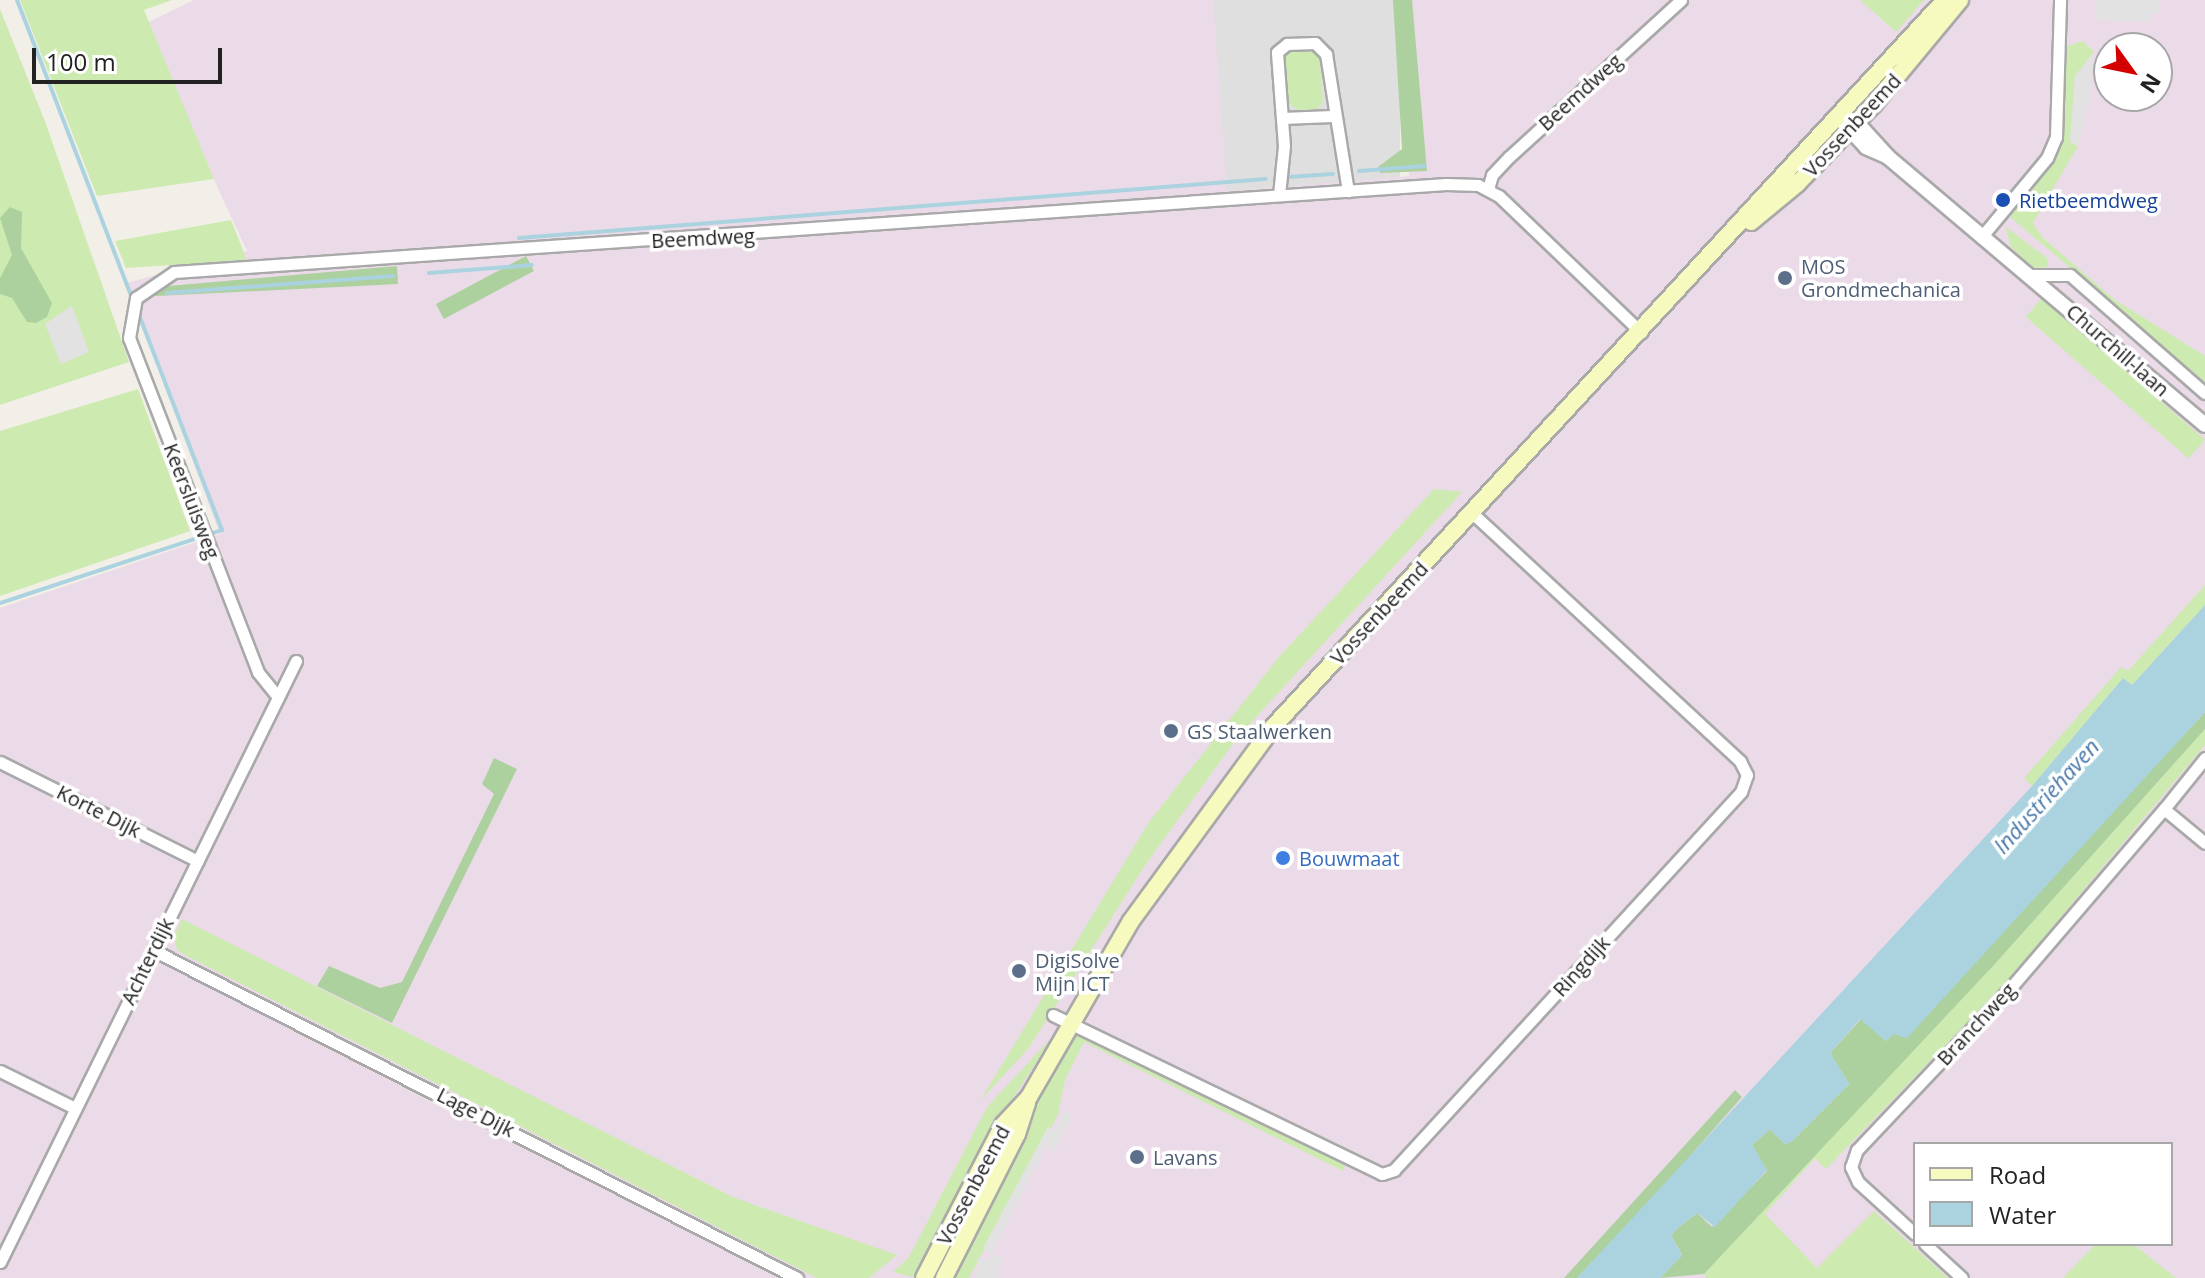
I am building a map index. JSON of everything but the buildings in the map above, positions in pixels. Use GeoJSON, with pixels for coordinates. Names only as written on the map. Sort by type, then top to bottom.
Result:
{"type":"FeatureCollection","features":[{"type":"Feature","properties":{"kind":"main road","name":"Vossenbeemd"},"geometry":{"type":"LineString","coordinates":[[1849,123],[1945,0]]}},
{"type":"Feature","properties":{"kind":"main road","name":"Vossenbeemd"},"geometry":{"type":"LineString","coordinates":[[944,1278],[1017,1134],[1029,1097],[1131,921],[1253,753],[1730,236],[1849,123],[1960,0]]}},
{"type":"Feature","properties":{"kind":"main road","name":"Vossenbeemd"},"geometry":{"type":"LineString","coordinates":[[924,1278],[1003,1125],[1029,1097]]}},
{"type":"Feature","properties":{"kind":"street","name":"Beemdweg"},"geometry":{"type":"LineString","coordinates":[[136,298],[174,272],[1446,184],[1488,189],[1492,175],[1509,157],[1681,0]]}},
{"type":"Feature","properties":{"kind":"street"},"geometry":{"type":"LineString","coordinates":[[1983,235],[2047,158],[2056,137],[2060,0]]}},
{"type":"Feature","properties":{"kind":"street"},"geometry":{"type":"LineString","coordinates":[[1279,195],[1282,118],[1277,52],[1287,44],[1321,46],[1348,191]]}},
{"type":"Feature","properties":{"kind":"street"},"geometry":{"type":"LineString","coordinates":[[1282,118],[1332,116]]}},
{"type":"Feature","properties":{"kind":"street","name":"Churchill-laan"},"geometry":{"type":"LineString","coordinates":[[1849,123],[2205,425]]}},
{"type":"Feature","properties":{"kind":"street"},"geometry":{"type":"LineString","coordinates":[[1488,189],[1641,332]]}},
{"type":"Feature","properties":{"kind":"street","name":"Churchill-laan"},"geometry":{"type":"LineString","coordinates":[[2030,275],[2070,275],[2205,393]]}},
{"type":"Feature","properties":{"kind":"street","name":"Keersluisweg"},"geometry":{"type":"LineString","coordinates":[[136,298],[129,338],[258,672],[278,697]]}},
{"type":"Feature","properties":{"kind":"street","name":"Ringdijk"},"geometry":{"type":"LineString","coordinates":[[1071,1023],[1382,1174],[1394,1170],[1741,792],[1747,775],[1740,761],[1472,513]]}},
{"type":"Feature","properties":{"kind":"street","name":"Achterdijk"},"geometry":{"type":"LineString","coordinates":[[0,1262],[296,661]]}},
{"type":"Feature","properties":{"kind":"street","name":"Branchweg"},"geometry":{"type":"LineString","coordinates":[[1913,1232],[1858,1182],[1851,1167],[1857,1150],[2013,985],[2205,758]]}},
{"type":"Feature","properties":{"kind":"street","name":"Korte Dijk"},"geometry":{"type":"LineString","coordinates":[[0,762],[198,861]]}},
{"type":"Feature","properties":{"kind":"street"},"geometry":{"type":"LineString","coordinates":[[2164,809],[2205,843]]}},
{"type":"Feature","properties":{"kind":"street","name":"Lage Dijk"},"geometry":{"type":"LineString","coordinates":[[153,950],[797,1278]]}},
{"type":"Feature","properties":{"kind":"street"},"geometry":{"type":"LineString","coordinates":[[1053,1015],[1071,1023]]}},
{"type":"Feature","properties":{"kind":"street"},"geometry":{"type":"LineString","coordinates":[[0,1071],[75,1108]]}},
{"type":"Feature","properties":{"kind":"street"},"geometry":{"type":"LineString","coordinates":[[1927,1246],[1962,1278]]}},
{"type":"Feature","properties":{"kind":"shaded area"},"geometry":{"type":"Polygon","coordinates":[[[194,0],[1213,0],[1227,191],[1409,176],[1400,0],[2205,0],[2205,1278],[0,1278],[0,608],[220,534],[126,283],[247,251],[142,25],[194,0]]]}},
{"type":"Feature","properties":{"kind":"shaded area"},"geometry":{"type":"Polygon","coordinates":[[[1213,0],[1400,0],[1400,192],[1213,192],[1213,0]]]}},
{"type":"Feature","properties":{"kind":"shaded area"},"geometry":{"type":"Polygon","coordinates":[[[2096,0],[2160,0],[2159,14],[2149,14],[2149,22],[2095,20],[2096,0]]]}},
{"type":"Feature","properties":{"kind":"shaded area"},"geometry":{"type":"Polygon","coordinates":[[[2093,53],[2090,97],[2078,146],[2070,142],[2075,76],[2093,53]]]}},
{"type":"Feature","properties":{"kind":"shaded area"},"geometry":{"type":"Polygon","coordinates":[[[72,306],[89,352],[61,364],[45,324],[72,306]]]}},
{"type":"Feature","properties":{"kind":"shaded area"},"geometry":{"type":"Polygon","coordinates":[[[1064,1111],[1072,1116],[1055,1151],[1046,1147],[992,1253],[1002,1258],[998,1278],[976,1278],[978,1258],[989,1261],[992,1254],[983,1248],[1048,1127],[1055,1130],[1064,1111]]]}},
{"type":"Feature","properties":{"kind":"green space"},"geometry":{"type":"Polygon","coordinates":[[[20,0],[172,0],[144,10],[214,179],[97,196],[20,0]]]}},
{"type":"Feature","properties":{"kind":"green space"},"geometry":{"type":"Polygon","coordinates":[[[1393,0],[1412,0],[1427,171],[1380,173],[1378,167],[1402,149],[1393,0]]]}},
{"type":"Feature","properties":{"kind":"green space"},"geometry":{"type":"Polygon","coordinates":[[[1860,0],[1924,0],[1896,32],[1860,0]]]}},
{"type":"Feature","properties":{"kind":"green space"},"geometry":{"type":"Polygon","coordinates":[[[0,9],[46,124],[129,362],[0,405],[0,9]]]}},
{"type":"Feature","properties":{"kind":"green space"},"geometry":{"type":"Polygon","coordinates":[[[2083,41],[2093,51],[2075,76],[2070,142],[2078,146],[2033,223],[2042,237],[2115,300],[2205,356],[2205,382],[2010,217],[2058,152],[2067,46],[2083,41]]]}},
{"type":"Feature","properties":{"kind":"green space"},"geometry":{"type":"Polygon","coordinates":[[[1312,45],[1319,53],[1323,101],[1317,109],[1298,110],[1287,102],[1285,56],[1293,47],[1312,45]]]}},
{"type":"Feature","properties":{"kind":"green space"},"geometry":{"type":"Polygon","coordinates":[[[10,207],[22,212],[21,248],[52,303],[47,317],[36,323],[27,322],[12,298],[0,294],[0,278],[12,255],[0,218],[10,207]]]}},
{"type":"Feature","properties":{"kind":"green space"},"geometry":{"type":"Polygon","coordinates":[[[231,220],[247,260],[126,268],[115,241],[231,220]]]}},
{"type":"Feature","properties":{"kind":"green space"},"geometry":{"type":"Polygon","coordinates":[[[2006,227],[2047,258],[2048,267],[2033,268],[2010,246],[2006,227]]]}},
{"type":"Feature","properties":{"kind":"green space"},"geometry":{"type":"Polygon","coordinates":[[[526,256],[534,271],[444,319],[436,304],[526,256]]]}},
{"type":"Feature","properties":{"kind":"green space"},"geometry":{"type":"Polygon","coordinates":[[[397,266],[398,284],[136,297],[134,289],[397,266]]]}},
{"type":"Feature","properties":{"kind":"green space"},"geometry":{"type":"Polygon","coordinates":[[[2042,298],[2205,440],[2189,459],[2026,317],[2042,298]]]}},
{"type":"Feature","properties":{"kind":"green space"},"geometry":{"type":"Polygon","coordinates":[[[138,389],[190,531],[0,596],[0,431],[138,389]]]}},
{"type":"Feature","properties":{"kind":"green space"},"geometry":{"type":"Polygon","coordinates":[[[1434,489],[1462,492],[1238,737],[1146,864],[1028,1049],[980,1101],[1149,822],[1278,658],[1434,489]]]}},
{"type":"Feature","properties":{"kind":"green space"},"geometry":{"type":"Polygon","coordinates":[[[2205,585],[2205,605],[2131,686],[2123,678],[2032,786],[2024,778],[2121,667],[2128,671],[2205,585]]]}},
{"type":"Feature","properties":{"kind":"green space"},"geometry":{"type":"Polygon","coordinates":[[[2205,712],[2205,729],[1993,966],[1704,1274],[1660,1278],[1682,1255],[1671,1235],[1679,1227],[1697,1213],[1712,1227],[1767,1171],[1752,1145],[1770,1129],[1785,1144],[1791,1142],[1849,1084],[1830,1053],[1861,1019],[1886,1041],[1894,1033],[1903,1037],[2205,712]]]}},
{"type":"Feature","properties":{"kind":"green space"},"geometry":{"type":"Polygon","coordinates":[[[2205,729],[2205,745],[2008,980],[1826,1169],[1815,1158],[1765,1214],[1817,1268],[1874,1211],[1948,1278],[1707,1278],[1704,1274],[1993,966],[2205,729]]]}},
{"type":"Feature","properties":{"kind":"green space"},"geometry":{"type":"Polygon","coordinates":[[[494,758],[517,769],[392,1023],[317,986],[329,966],[380,988],[402,982],[494,794],[482,784],[494,758]]]}},
{"type":"Feature","properties":{"kind":"green space"},"geometry":{"type":"Polygon","coordinates":[[[182,919],[735,1198],[897,1255],[869,1278],[817,1278],[185,955],[177,950],[174,936],[182,919]]]}},
{"type":"Feature","properties":{"kind":"green space"},"geometry":{"type":"Polygon","coordinates":[[[1075,1031],[1346,1161],[1343,1171],[1084,1042],[1065,1080],[1058,1115],[969,1278],[948,1278],[1034,1098],[1075,1031]]]}},
{"type":"Feature","properties":{"kind":"green space"},"geometry":{"type":"Polygon","coordinates":[[[1054,1035],[979,1151],[915,1278],[893,1272],[909,1257],[987,1107],[1054,1035]]]}},
{"type":"Feature","properties":{"kind":"green space"},"geometry":{"type":"Polygon","coordinates":[[[1735,1090],[1742,1097],[1654,1197],[1577,1278],[1564,1278],[1735,1090]]]}},
{"type":"Feature","properties":{"kind":"green space"},"geometry":{"type":"Polygon","coordinates":[[[2094,1246],[2136,1246],[2176,1278],[2063,1278],[2094,1246]]]}},
{"type":"Feature","properties":{"kind":"water","name":"Industriehaven"},"geometry":{"type":"Polygon","coordinates":[[[2205,605],[2205,712],[1907,1038],[1894,1034],[1886,1041],[1860,1019],[1830,1053],[1849,1084],[1791,1142],[1785,1144],[1770,1129],[1752,1145],[1767,1170],[1715,1227],[1697,1213],[1671,1235],[1682,1256],[1660,1278],[1577,1278],[2032,786],[2123,678],[2132,685],[2205,605]]]}},
{"type":"Feature","properties":{"kind":"waterway"},"geometry":{"type":"LineString","coordinates":[[17,0],[132,298]]}},
{"type":"Feature","properties":{"kind":"waterway"},"geometry":{"type":"LineString","coordinates":[[1359,171],[1425,166]]}},
{"type":"Feature","properties":{"kind":"waterway"},"geometry":{"type":"LineString","coordinates":[[1289,177],[1333,174]]}},
{"type":"Feature","properties":{"kind":"waterway"},"geometry":{"type":"LineString","coordinates":[[519,238],[1266,179]]}},
{"type":"Feature","properties":{"kind":"waterway"},"geometry":{"type":"LineString","coordinates":[[429,273],[532,265]]}},
{"type":"Feature","properties":{"kind":"waterway"},"geometry":{"type":"LineString","coordinates":[[167,293],[393,276]]}},
{"type":"Feature","properties":{"kind":"waterway"},"geometry":{"type":"LineString","coordinates":[[0,603],[222,530],[137,310]]}},
{"type":"Feature","properties":{"kind":"place","name":"Rietbeemdweg"},"geometry":{"type":"Point","coordinates":[2003,200]}},
{"type":"Feature","properties":{"kind":"place","name":"MOS Grondmechanica"},"geometry":{"type":"Point","coordinates":[1785,278]}},
{"type":"Feature","properties":{"kind":"place","name":"GS Staalwerken"},"geometry":{"type":"Point","coordinates":[1171,731]}},
{"type":"Feature","properties":{"kind":"place","name":"Bouwmaat"},"geometry":{"type":"Point","coordinates":[1283,858]}},
{"type":"Feature","properties":{"kind":"place","name":"DigiSolve Mijn ICT"},"geometry":{"type":"Point","coordinates":[1019,971]}},
{"type":"Feature","properties":{"kind":"place","name":"Lavans"},"geometry":{"type":"Point","coordinates":[1137,1157]}}]}
